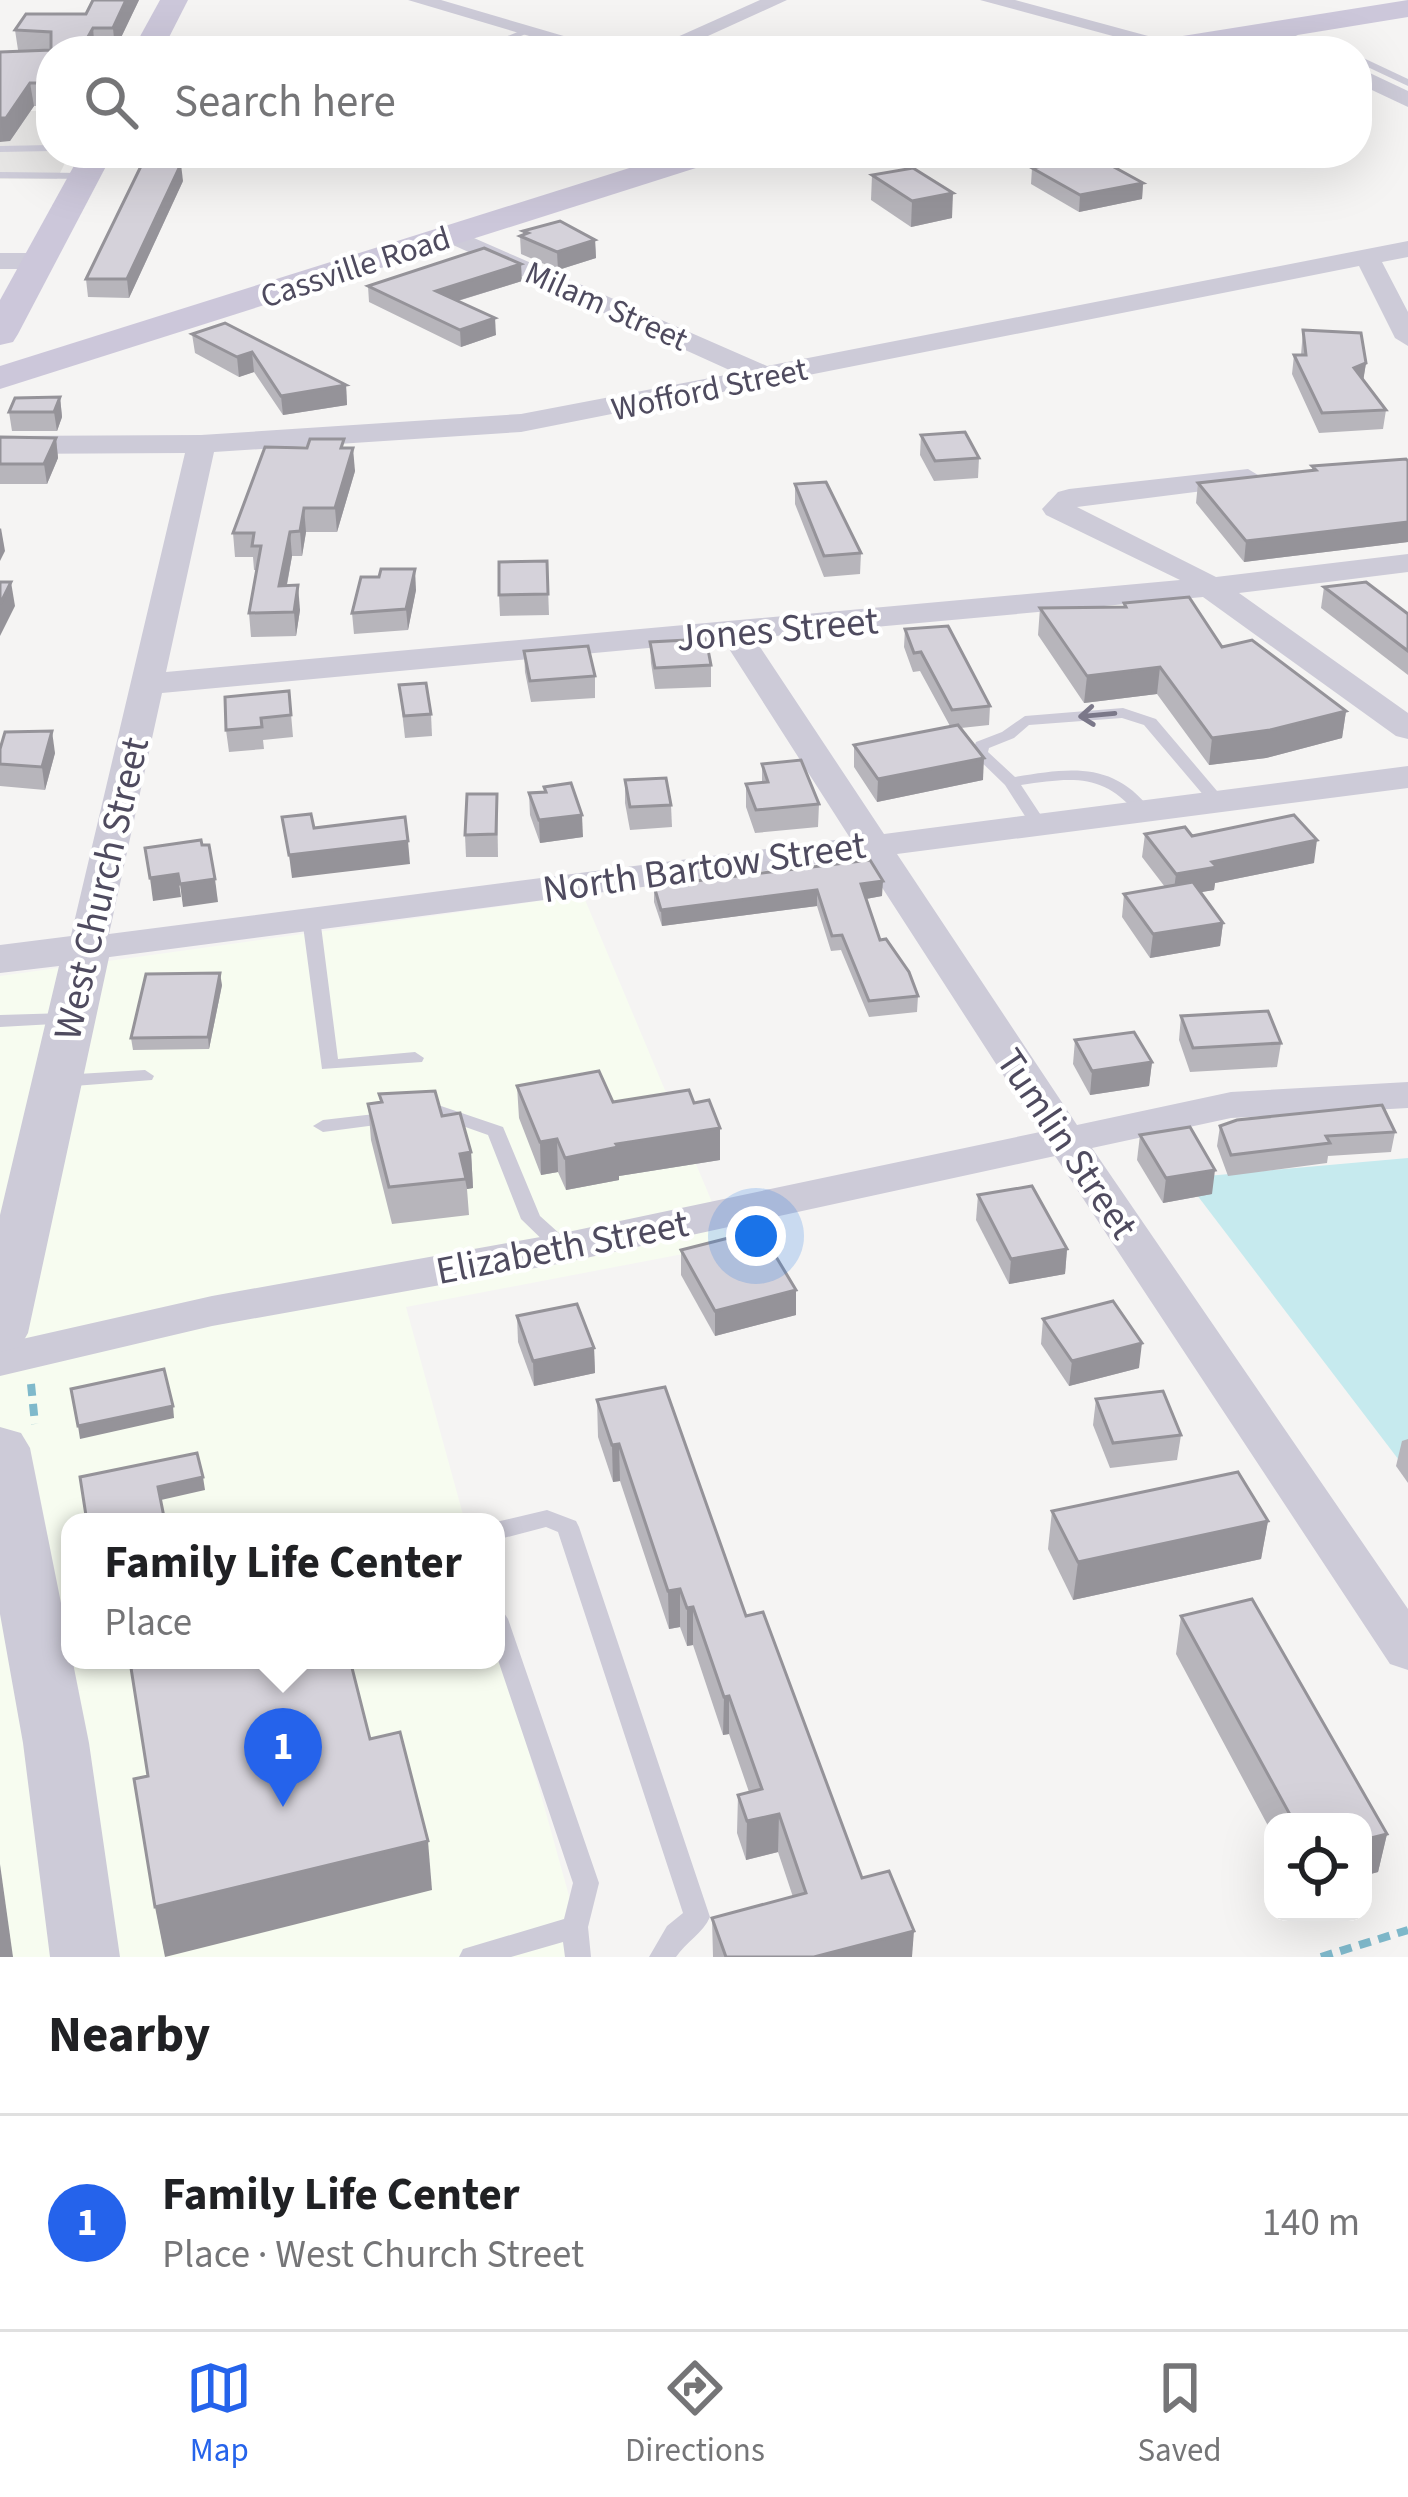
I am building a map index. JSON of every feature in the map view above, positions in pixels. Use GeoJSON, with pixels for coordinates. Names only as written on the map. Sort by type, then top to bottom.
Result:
{"type":"FeatureCollection","features":[{"type":"Feature","properties":{"kind":"main road"},"geometry":{"type":"LineString","coordinates":[[155,36],[174,0]]}},
{"type":"Feature","properties":{"kind":"main road"},"geometry":{"type":"LineString","coordinates":[[1250,36],[1408,8]]}},
{"type":"Feature","properties":{"kind":"main road"},"geometry":{"type":"LineString","coordinates":[[0,334],[89,168]]}},
{"type":"Feature","properties":{"kind":"main road","name":"Cassville Road"},"geometry":{"type":"LineString","coordinates":[[0,378],[663,168]]}},
{"type":"Feature","properties":{"kind":"main road"},"geometry":{"type":"LineString","coordinates":[[0,354],[64,358]]}},
{"type":"Feature","properties":{"kind":"street"},"geometry":{"type":"LineString","coordinates":[[418,0],[551,36]]}},
{"type":"Feature","properties":{"kind":"street"},"geometry":{"type":"LineString","coordinates":[[476,14],[518,0]]}},
{"type":"Feature","properties":{"kind":"street"},"geometry":{"type":"LineString","coordinates":[[692,36],[777,0]]}},
{"type":"Feature","properties":{"kind":"street"},"geometry":{"type":"LineString","coordinates":[[990,0],[1118,36]]}},
{"type":"Feature","properties":{"kind":"street"},"geometry":{"type":"LineString","coordinates":[[1372,79],[1407,94]]}},
{"type":"Feature","properties":{"kind":"street","name":"Milam Street"},"geometry":{"type":"LineString","coordinates":[[451,235],[764,375]]}},
{"type":"Feature","properties":{"kind":"street","name":"Wofford Street"},"geometry":{"type":"LineString","coordinates":[[0,445],[201,444],[521,423],[1408,249]]}},
{"type":"Feature","properties":{"kind":"street"},"geometry":{"type":"LineString","coordinates":[[0,260],[40,261]]}},
{"type":"Feature","properties":{"kind":"street"},"geometry":{"type":"LineString","coordinates":[[1368,260],[1408,338]]}},
{"type":"Feature","properties":{"kind":"street","name":"West Church Street"},"geometry":{"type":"LineString","coordinates":[[0,1333],[201,444]]}},
{"type":"Feature","properties":{"kind":"street"},"geometry":{"type":"LineString","coordinates":[[1268,476],[1082,496],[1059,503],[1057,508],[1211,587],[1408,729]]}},
{"type":"Feature","properties":{"kind":"street","name":"Jones Street"},"geometry":{"type":"LineString","coordinates":[[146,684],[1211,587],[1408,563]]}},
{"type":"Feature","properties":{"kind":"street","name":"Tumlin Street"},"geometry":{"type":"LineString","coordinates":[[734,632],[1067,1142],[1401,1628]]}},
{"type":"Feature","properties":{"kind":"street","name":"North Bartow Street"},"geometry":{"type":"LineString","coordinates":[[0,959],[1408,777]]}},
{"type":"Feature","properties":{"kind":"street","name":"Elizabeth Street"},"geometry":{"type":"LineString","coordinates":[[15,1369],[328,1279],[563,1247],[1231,1105],[1408,1095]]}},
{"type":"Feature","properties":{"kind":"street"},"geometry":{"type":"LineString","coordinates":[[18,1443],[16,1615],[85,1957]]}},
{"type":"Feature","properties":{"kind":"lane"},"geometry":{"type":"LineString","coordinates":[[515,36],[530,30]]}},
{"type":"Feature","properties":{"kind":"lane"},"geometry":{"type":"LineString","coordinates":[[0,149],[36,148]]}},
{"type":"Feature","properties":{"kind":"lane"},"geometry":{"type":"LineString","coordinates":[[0,175],[58,168]]}},
{"type":"Feature","properties":{"kind":"lane"},"geometry":{"type":"LineString","coordinates":[[1038,824],[1011,782],[980,753],[982,745],[1008,735],[1024,721],[1123,713],[1150,722],[1217,801]]}},
{"type":"Feature","properties":{"kind":"lane"},"geometry":{"type":"LineString","coordinates":[[1011,782],[1076,772],[1099,776],[1134,796],[1143,810]]}},
{"type":"Feature","properties":{"kind":"lane"},"geometry":{"type":"LineString","coordinates":[[311,918],[329,1065],[415,1058]]}},
{"type":"Feature","properties":{"kind":"lane"},"geometry":{"type":"LineString","coordinates":[[0,1021],[71,1019]]}},
{"type":"Feature","properties":{"kind":"lane"},"geometry":{"type":"LineString","coordinates":[[56,1081],[145,1076]]}},
{"type":"Feature","properties":{"kind":"lane"},"geometry":{"type":"LineString","coordinates":[[323,1126],[441,1112],[496,1131],[531,1219],[563,1247]]}},
{"type":"Feature","properties":{"kind":"lane"},"geometry":{"type":"LineString","coordinates":[[505,1529],[547,1518],[568,1527],[697,1917],[676,1934],[662,1957]]}},
{"type":"Feature","properties":{"kind":"lane"},"geometry":{"type":"LineString","coordinates":[[505,1645],[586,1883],[574,1927],[578,1957]]}},
{"type":"Feature","properties":{"kind":"lane"},"geometry":{"type":"LineString","coordinates":[[472,1957],[574,1927]]}},
{"type":"Feature","properties":{"kind":"path"},"geometry":{"type":"LineString","coordinates":[[15,1369],[18,1443]]}},
{"type":"Feature","properties":{"kind":"path"},"geometry":{"type":"LineString","coordinates":[[1321,1957],[1408,1930]]}},
{"type":"Feature","properties":{"kind":"shaded area"},"geometry":{"type":"Polygon","coordinates":[[[0,111],[36,111],[36,168],[62,168],[57,179],[0,179],[0,111]]]}},
{"type":"Feature","properties":{"kind":"shaded area"},"geometry":{"type":"Polygon","coordinates":[[[583,895],[730,1245],[406,1307],[463,1513],[61,1513],[61,1669],[505,1665],[586,1957],[0,1957],[0,976],[583,895]]]}},
{"type":"Feature","properties":{"kind":"shaded area"},"geometry":{"type":"Polygon","coordinates":[[[1408,1158],[1408,1472],[1184,1178],[1408,1158]]]}},
{"type":"Feature","properties":{"kind":"building"},"geometry":{"type":"Polygon","coordinates":[[[93,0],[126,0],[113,28],[93,28],[88,36],[15,30],[26,14],[86,14],[93,0]]]}},
{"type":"Feature","properties":{"kind":"building"},"geometry":{"type":"Polygon","coordinates":[[[36,51],[36,83],[30,83],[6,118],[0,118],[0,52],[36,51]]]}},
{"type":"Feature","properties":{"kind":"building"},"geometry":{"type":"Polygon","coordinates":[[[140,168],[179,168],[127,279],[86,279],[140,168]]]}},
{"type":"Feature","properties":{"kind":"building"},"geometry":{"type":"Polygon","coordinates":[[[913,168],[953,193],[912,201],[872,175],[913,168]]]}},
{"type":"Feature","properties":{"kind":"building"},"geometry":{"type":"Polygon","coordinates":[[[1032,168],[1116,168],[1143,183],[1080,195],[1032,168]]]}},
{"type":"Feature","properties":{"kind":"building"},"geometry":{"type":"Polygon","coordinates":[[[560,221],[595,240],[557,252],[520,236],[528,233],[523,231],[560,221]]]}},
{"type":"Feature","properties":{"kind":"building"},"geometry":{"type":"Polygon","coordinates":[[[484,248],[521,264],[436,291],[495,318],[460,330],[368,286],[484,248]]]}},
{"type":"Feature","properties":{"kind":"building"},"geometry":{"type":"Polygon","coordinates":[[[225,323],[346,385],[281,396],[252,352],[237,357],[192,334],[225,323]]]}},
{"type":"Feature","properties":{"kind":"building"},"geometry":{"type":"Polygon","coordinates":[[[1303,330],[1361,333],[1366,363],[1354,368],[1386,410],[1322,413],[1294,355],[1306,355],[1303,330]]]}},
{"type":"Feature","properties":{"kind":"building"},"geometry":{"type":"Polygon","coordinates":[[[60,397],[54,412],[9,412],[15,398],[60,397]]]}},
{"type":"Feature","properties":{"kind":"building"},"geometry":{"type":"Polygon","coordinates":[[[965,432],[979,458],[935,461],[921,435],[965,432]]]}},
{"type":"Feature","properties":{"kind":"building"},"geometry":{"type":"Polygon","coordinates":[[[0,437],[56,438],[44,464],[0,464],[0,437]]]}},
{"type":"Feature","properties":{"kind":"building"},"geometry":{"type":"Polygon","coordinates":[[[310,439],[344,439],[341,448],[353,448],[335,508],[304,508],[300,531],[290,532],[279,586],[298,585],[294,612],[249,613],[261,546],[252,546],[254,533],[233,533],[265,447],[307,448],[310,439]]]}},
{"type":"Feature","properties":{"kind":"building"},"geometry":{"type":"Polygon","coordinates":[[[1406,459],[1408,522],[1246,541],[1198,483],[1316,470],[1312,466],[1406,459]]]}},
{"type":"Feature","properties":{"kind":"building"},"geometry":{"type":"Polygon","coordinates":[[[826,482],[861,553],[824,556],[795,484],[826,482]]]}},
{"type":"Feature","properties":{"kind":"building"},"geometry":{"type":"Polygon","coordinates":[[[547,561],[548,594],[499,595],[499,562],[547,561]]]}},
{"type":"Feature","properties":{"kind":"building"},"geometry":{"type":"Polygon","coordinates":[[[381,569],[415,569],[406,609],[352,613],[361,577],[379,577],[381,569]]]}},
{"type":"Feature","properties":{"kind":"building"},"geometry":{"type":"Polygon","coordinates":[[[0,582],[11,582],[0,604],[0,582]]]}},
{"type":"Feature","properties":{"kind":"building"},"geometry":{"type":"Polygon","coordinates":[[[1366,582],[1408,614],[1408,651],[1324,587],[1366,582]]]}},
{"type":"Feature","properties":{"kind":"building"},"geometry":{"type":"Polygon","coordinates":[[[1189,597],[1222,647],[1252,640],[1346,711],[1270,730],[1212,738],[1160,667],[1087,676],[1040,608],[1126,607],[1124,603],[1189,597]]]}},
{"type":"Feature","properties":{"kind":"building"},"geometry":{"type":"Polygon","coordinates":[[[948,626],[990,706],[952,710],[921,652],[914,653],[905,629],[948,626]]]}},
{"type":"Feature","properties":{"kind":"building"},"geometry":{"type":"Polygon","coordinates":[[[706,639],[711,665],[655,668],[650,642],[706,639]]]}},
{"type":"Feature","properties":{"kind":"building"},"geometry":{"type":"Polygon","coordinates":[[[588,646],[595,676],[530,681],[524,651],[588,646]]]}},
{"type":"Feature","properties":{"kind":"building"},"geometry":{"type":"Polygon","coordinates":[[[426,683],[431,714],[404,716],[399,685],[426,683]]]}},
{"type":"Feature","properties":{"kind":"building"},"geometry":{"type":"Polygon","coordinates":[[[289,691],[291,715],[261,718],[262,727],[226,730],[225,697],[289,691]]]}},
{"type":"Feature","properties":{"kind":"building"},"geometry":{"type":"Polygon","coordinates":[[[958,725],[984,758],[878,779],[854,745],[958,725]]]}},
{"type":"Feature","properties":{"kind":"building"},"geometry":{"type":"Polygon","coordinates":[[[52,731],[42,767],[0,764],[5,732],[52,731]]]}},
{"type":"Feature","properties":{"kind":"building"},"geometry":{"type":"Polygon","coordinates":[[[801,760],[819,804],[756,810],[746,784],[768,782],[762,764],[801,760]]]}},
{"type":"Feature","properties":{"kind":"building"},"geometry":{"type":"Polygon","coordinates":[[[666,778],[671,805],[630,807],[625,780],[666,778]]]}},
{"type":"Feature","properties":{"kind":"building"},"geometry":{"type":"Polygon","coordinates":[[[571,783],[582,815],[539,820],[529,793],[571,783]]]}},
{"type":"Feature","properties":{"kind":"building"},"geometry":{"type":"Polygon","coordinates":[[[467,794],[497,794],[496,834],[465,835],[467,794]]]}},
{"type":"Feature","properties":{"kind":"building"},"geometry":{"type":"Polygon","coordinates":[[[311,814],[314,828],[405,817],[408,841],[289,855],[282,817],[311,814]]]}},
{"type":"Feature","properties":{"kind":"building"},"geometry":{"type":"Polygon","coordinates":[[[1294,815],[1317,840],[1176,874],[1145,834],[1185,827],[1192,836],[1294,815]]]}},
{"type":"Feature","properties":{"kind":"building"},"geometry":{"type":"Polygon","coordinates":[[[201,840],[202,845],[209,845],[215,879],[180,884],[178,874],[150,878],[145,848],[201,840]]]}},
{"type":"Feature","properties":{"kind":"building"},"geometry":{"type":"Polygon","coordinates":[[[870,860],[883,881],[861,884],[880,940],[886,939],[909,972],[918,996],[869,1001],[842,935],[832,936],[817,890],[661,910],[654,886],[870,860]]]}},
{"type":"Feature","properties":{"kind":"building"},"geometry":{"type":"Polygon","coordinates":[[[1193,882],[1223,923],[1153,934],[1124,894],[1193,882]]]}},
{"type":"Feature","properties":{"kind":"building"},"geometry":{"type":"Polygon","coordinates":[[[220,973],[208,1037],[131,1038],[146,974],[220,973]]]}},
{"type":"Feature","properties":{"kind":"building"},"geometry":{"type":"Polygon","coordinates":[[[1268,1011],[1281,1043],[1193,1048],[1181,1016],[1268,1011]]]}},
{"type":"Feature","properties":{"kind":"building"},"geometry":{"type":"Polygon","coordinates":[[[1134,1032],[1152,1062],[1092,1071],[1075,1040],[1134,1032]]]}},
{"type":"Feature","properties":{"kind":"building"},"geometry":{"type":"Polygon","coordinates":[[[599,1071],[613,1102],[689,1090],[694,1103],[709,1100],[720,1128],[616,1144],[618,1147],[565,1158],[557,1139],[540,1142],[517,1086],[599,1071]]]}},
{"type":"Feature","properties":{"kind":"building"},"geometry":{"type":"Polygon","coordinates":[[[435,1091],[442,1116],[460,1113],[471,1152],[460,1154],[466,1179],[389,1187],[368,1104],[382,1102],[379,1094],[435,1091]]]}},
{"type":"Feature","properties":{"kind":"building"},"geometry":{"type":"Polygon","coordinates":[[[1382,1105],[1395,1132],[1326,1136],[1330,1143],[1231,1155],[1220,1126],[1237,1120],[1382,1105]]]}},
{"type":"Feature","properties":{"kind":"building"},"geometry":{"type":"Polygon","coordinates":[[[1190,1127],[1215,1170],[1166,1178],[1140,1135],[1190,1127]]]}},
{"type":"Feature","properties":{"kind":"building"},"geometry":{"type":"Polygon","coordinates":[[[1032,1186],[1067,1249],[1011,1259],[978,1195],[1032,1186]]]}},
{"type":"Feature","properties":{"kind":"building"},"geometry":{"type":"Polygon","coordinates":[[[760,1230],[796,1290],[715,1311],[681,1250],[760,1230]]]}},
{"type":"Feature","properties":{"kind":"building"},"geometry":{"type":"Polygon","coordinates":[[[1113,1301],[1142,1343],[1072,1361],[1043,1319],[1113,1301]]]}},
{"type":"Feature","properties":{"kind":"building"},"geometry":{"type":"Polygon","coordinates":[[[577,1304],[594,1348],[533,1361],[517,1316],[577,1304]]]}},
{"type":"Feature","properties":{"kind":"building"},"geometry":{"type":"Polygon","coordinates":[[[164,1369],[173,1406],[78,1426],[71,1389],[164,1369]]]}},
{"type":"Feature","properties":{"kind":"building"},"geometry":{"type":"Polygon","coordinates":[[[665,1387],[746,1616],[763,1612],[862,1878],[889,1871],[914,1931],[814,1957],[726,1957],[712,1918],[806,1893],[779,1814],[747,1821],[738,1795],[762,1789],[729,1696],[724,1697],[693,1607],[687,1608],[680,1589],[668,1591],[619,1444],[612,1445],[597,1400],[665,1387]]]}},
{"type":"Feature","properties":{"kind":"building"},"geometry":{"type":"Polygon","coordinates":[[[1163,1391],[1181,1435],[1113,1443],[1096,1399],[1163,1391]]]}},
{"type":"Feature","properties":{"kind":"building"},"geometry":{"type":"Polygon","coordinates":[[[197,1453],[203,1477],[158,1487],[163,1513],[86,1513],[80,1477],[197,1453]]]}},
{"type":"Feature","properties":{"kind":"building"},"geometry":{"type":"Polygon","coordinates":[[[1238,1472],[1268,1521],[1078,1562],[1052,1511],[1238,1472]]]}},
{"type":"Feature","properties":{"kind":"building"},"geometry":{"type":"Polygon","coordinates":[[[1252,1599],[1387,1834],[1372,1838],[1372,1813],[1289,1813],[1181,1616],[1252,1599]]]}},
{"type":"Feature","properties":{"kind":"building"},"geometry":{"type":"Polygon","coordinates":[[[131,1669],[352,1669],[370,1739],[400,1732],[428,1841],[155,1907],[134,1779],[148,1776],[131,1669]]]}},
{"type":"Feature","properties":{"kind":"place","name":"Family Life Center"},"geometry":{"type":"Point","coordinates":[283,1807]}}]}
